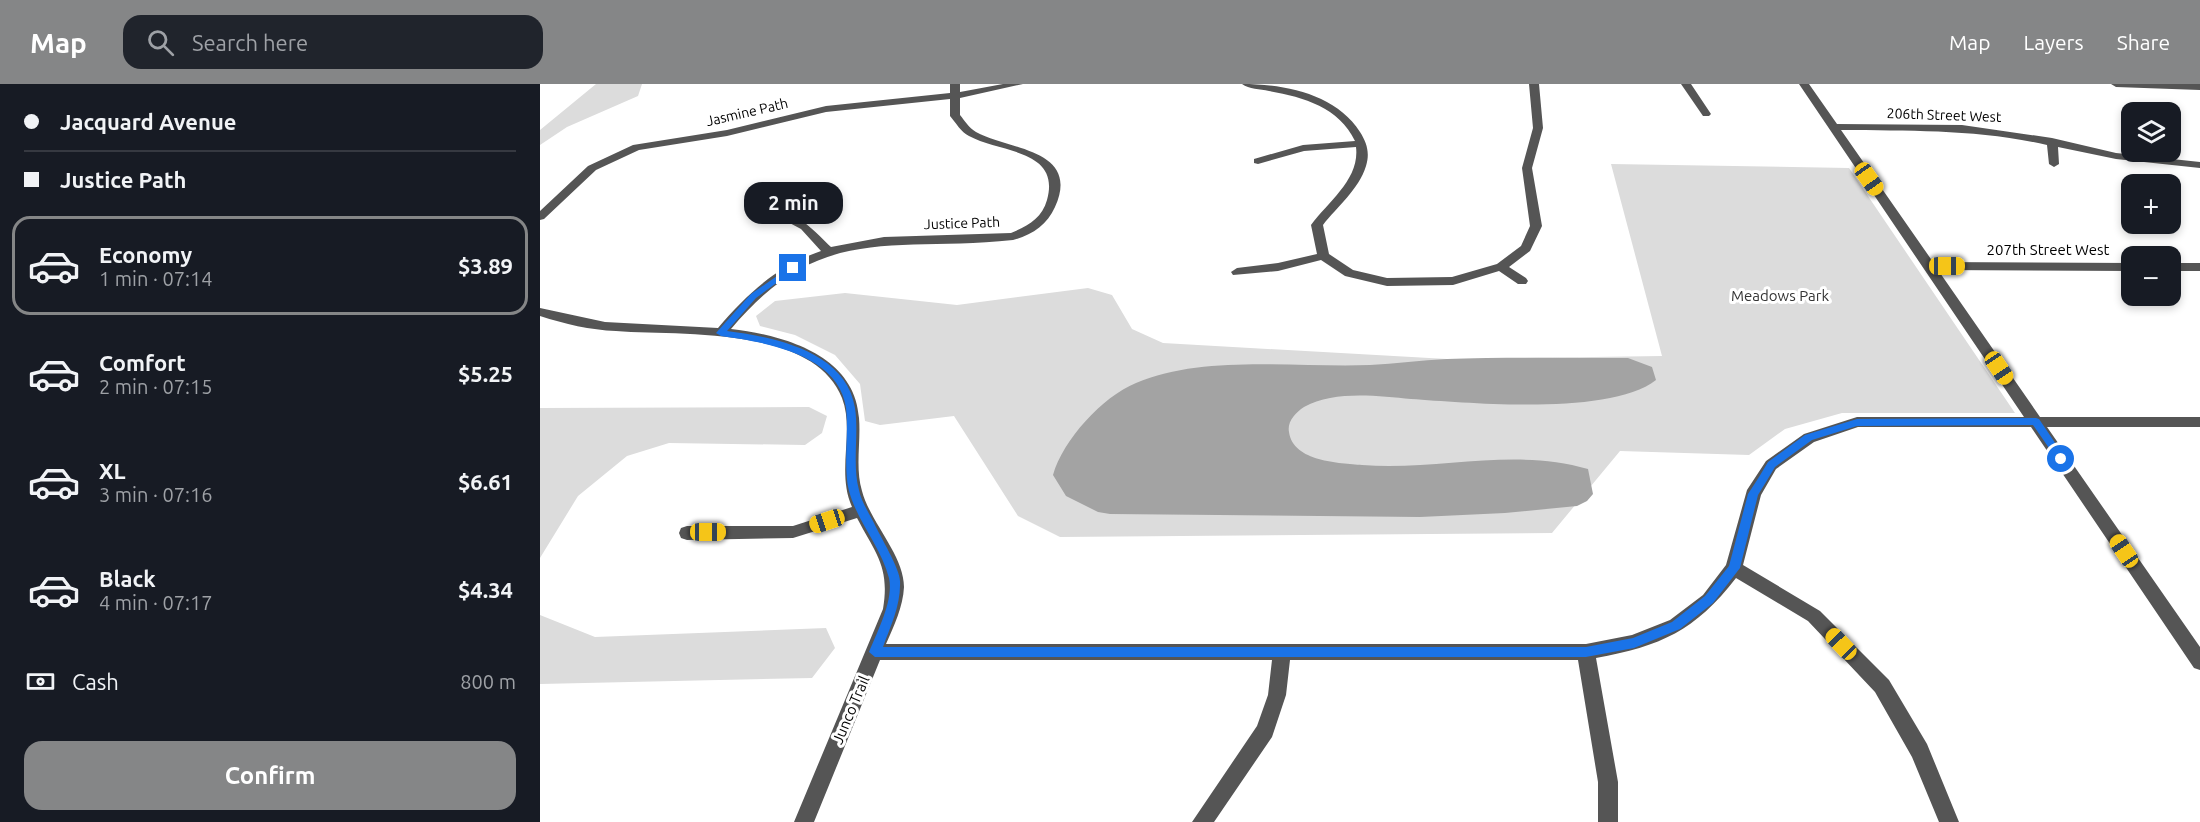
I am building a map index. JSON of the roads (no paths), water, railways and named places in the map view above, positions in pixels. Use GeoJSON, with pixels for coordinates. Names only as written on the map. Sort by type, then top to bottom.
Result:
{"type":"FeatureCollection","features":[{"type":"Feature","properties":{"kind":"street","name":"Jasmine Path"},"geometry":{"type":"LineString","coordinates":[[540,217],[592,168],[637,147],[733,132],[826,109],[954,90],[1018,84]]}},
{"type":"Feature","properties":{"kind":"street"},"geometry":{"type":"LineString","coordinates":[[1246,84],[1300,94],[1323,103],[1341,114],[1354,127],[1362,143],[1363,157],[1358,173],[1317,225],[1323,256],[1349,273],[1388,282],[1454,281],[1501,267],[1526,248],[1536,226],[1527,168],[1538,128],[1534,84]]}},
{"type":"Feature","properties":{"kind":"street"},"geometry":{"type":"LineString","coordinates":[[1686,84],[1706,114]]}},
{"type":"Feature","properties":{"kind":"street"},"geometry":{"type":"LineString","coordinates":[[1804,84],[2200,662]]}},
{"type":"Feature","properties":{"kind":"street"},"geometry":{"type":"LineString","coordinates":[[2116,84],[2200,87]]}},
{"type":"Feature","properties":{"kind":"street","name":"Justice Path"},"geometry":{"type":"LineString","coordinates":[[721,333],[753,296],[772,281],[793,268],[830,253],[884,241],[1012,236],[1028,231],[1045,218],[1055,186],[1050,168],[1028,152],[970,132],[955,116],[954,90]]}},
{"type":"Feature","properties":{"kind":"street","name":"206th Street West"},"geometry":{"type":"LineString","coordinates":[[1833,127],[1962,128],[2052,141],[2116,156],[2200,165]]}},
{"type":"Feature","properties":{"kind":"street"},"geometry":{"type":"LineString","coordinates":[[2052,141],[2054,164]]}},
{"type":"Feature","properties":{"kind":"street"},"geometry":{"type":"LineString","coordinates":[[1258,161],[1304,148],[1362,143]]}},
{"type":"Feature","properties":{"kind":"street"},"geometry":{"type":"LineString","coordinates":[[773,210],[805,227],[830,253]]}},
{"type":"Feature","properties":{"kind":"street"},"geometry":{"type":"LineString","coordinates":[[1237,272],[1278,267],[1323,256]]}},
{"type":"Feature","properties":{"kind":"street","name":"207th Street West"},"geometry":{"type":"LineString","coordinates":[[1929,266],[2121,267]]}},
{"type":"Feature","properties":{"kind":"street"},"geometry":{"type":"LineString","coordinates":[[1501,267],[1522,282]]}},
{"type":"Feature","properties":{"kind":"street"},"geometry":{"type":"LineString","coordinates":[[2181,267],[2200,267]]}},
{"type":"Feature","properties":{"kind":"street"},"geometry":{"type":"LineString","coordinates":[[540,312],[579,323],[721,333]]}},
{"type":"Feature","properties":{"kind":"street","name":"Junco Trail"},"geometry":{"type":"LineString","coordinates":[[721,333],[781,343],[812,357],[835,376],[849,401],[854,490],[895,579],[892,609],[804,822]]}},
{"type":"Feature","properties":{"kind":"street"},"geometry":{"type":"LineString","coordinates":[[875,652],[1586,652],[1634,643],[1676,625],[1709,600],[1734,568],[1753,494],[1771,465],[1809,438],[1857,422],[2200,422]]}},
{"type":"Feature","properties":{"kind":"street"},"geometry":{"type":"LineString","coordinates":[[687,532],[793,532],[862,510]]}},
{"type":"Feature","properties":{"kind":"street"},"geometry":{"type":"LineString","coordinates":[[1734,568],[1814,616],[1882,686],[1920,751],[1949,822]]}},
{"type":"Feature","properties":{"kind":"street"},"geometry":{"type":"LineString","coordinates":[[1586,652],[1608,782],[1608,822]]}},
{"type":"Feature","properties":{"kind":"street"},"geometry":{"type":"LineString","coordinates":[[1202,822],[1265,730],[1277,695],[1282,653]]}},
{"type":"Feature","properties":{"kind":"park label","name":"Meadows Park"},"geometry":{"type":"Point","coordinates":[1780,296]}}]}
